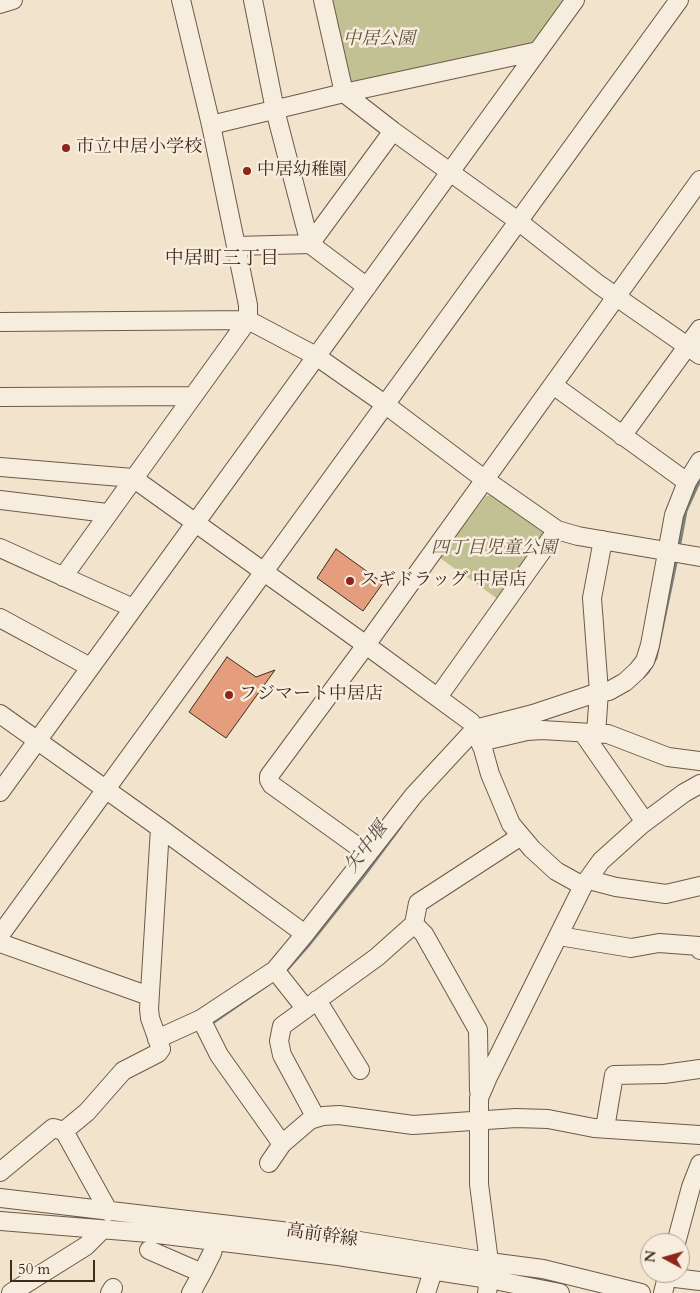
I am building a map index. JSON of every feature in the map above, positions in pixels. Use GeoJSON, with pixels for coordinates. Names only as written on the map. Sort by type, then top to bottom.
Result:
{"type":"FeatureCollection","features":[{"type":"Feature","properties":{"kind":"street"},"geometry":{"type":"LineString","coordinates":[[0,4],[13,0]]}},
{"type":"Feature","properties":{"kind":"street"},"geometry":{"type":"LineString","coordinates":[[63,577],[248,320],[248,305],[211,125],[181,0]]}},
{"type":"Feature","properties":{"kind":"street"},"geometry":{"type":"LineString","coordinates":[[253,0],[276,110],[310,244]]}},
{"type":"Feature","properties":{"kind":"street"},"geometry":{"type":"LineString","coordinates":[[323,0],[344,93],[393,131],[518,221],[617,297],[694,350]]}},
{"type":"Feature","properties":{"kind":"street"},"geometry":{"type":"LineString","coordinates":[[0,792],[575,0]]}},
{"type":"Feature","properties":{"kind":"street"},"geometry":{"type":"LineString","coordinates":[[0,934],[679,0]]}},
{"type":"Feature","properties":{"kind":"street"},"geometry":{"type":"LineString","coordinates":[[211,125],[344,93],[538,51]]}},
{"type":"Feature","properties":{"kind":"street"},"geometry":{"type":"LineString","coordinates":[[310,244],[393,131]]}},
{"type":"Feature","properties":{"kind":"street"},"geometry":{"type":"LineString","coordinates":[[368,854],[272,786],[269,776],[366,645],[700,180]]}},
{"type":"Feature","properties":{"kind":"street"},"geometry":{"type":"LineString","coordinates":[[236,246],[310,244],[367,287]]}},
{"type":"Feature","properties":{"kind":"street"},"geometry":{"type":"LineString","coordinates":[[0,322],[248,320],[316,356],[386,404],[484,479],[557,530],[700,557]]}},
{"type":"Feature","properties":{"kind":"street"},"geometry":{"type":"LineString","coordinates":[[622,436],[694,350],[700,329]]}},
{"type":"Feature","properties":{"kind":"street"},"geometry":{"type":"LineString","coordinates":[[553,385],[687,482]]}},
{"type":"Feature","properties":{"kind":"street"},"geometry":{"type":"LineString","coordinates":[[0,398],[193,396]]}},
{"type":"Feature","properties":{"kind":"street"},"geometry":{"type":"LineString","coordinates":[[157,1039],[201,1019],[275,970],[306,934],[414,795],[478,736],[533,714],[608,690],[625,682],[637,671],[645,662],[650,645],[674,515],[687,482],[700,461]]}},
{"type":"Feature","properties":{"kind":"street"},"geometry":{"type":"LineString","coordinates":[[0,467],[133,478],[438,697],[471,722],[478,736],[490,774],[512,824],[532,849],[556,871],[586,883],[666,894],[700,886]]}},
{"type":"Feature","properties":{"kind":"street"},"geometry":{"type":"LineString","coordinates":[[0,500],[107,514]]}},
{"type":"Feature","properties":{"kind":"street"},"geometry":{"type":"LineString","coordinates":[[438,697],[557,530]]}},
{"type":"Feature","properties":{"kind":"street"},"geometry":{"type":"LineString","coordinates":[[603,540],[592,598],[592,620],[599,692],[589,733],[645,822]]}},
{"type":"Feature","properties":{"kind":"street"},"geometry":{"type":"LineString","coordinates":[[0,548],[133,608]]}},
{"type":"Feature","properties":{"kind":"street"},"geometry":{"type":"LineString","coordinates":[[0,618],[90,667]]}},
{"type":"Feature","properties":{"kind":"street"},"geometry":{"type":"LineString","coordinates":[[0,714],[306,934]]}},
{"type":"Feature","properties":{"kind":"street"},"geometry":{"type":"LineString","coordinates":[[478,736],[542,730],[608,734],[668,757],[700,761]]}},
{"type":"Feature","properties":{"kind":"street"},"geometry":{"type":"LineString","coordinates":[[479,1098],[558,936],[586,883],[601,861],[645,822],[684,793],[700,784]]}},
{"type":"Feature","properties":{"kind":"street"},"geometry":{"type":"LineString","coordinates":[[64,1131],[87,1112],[123,1071],[158,1053],[161,1049],[150,1018],[149,996],[160,828]]}},
{"type":"Feature","properties":{"kind":"street"},"geometry":{"type":"LineString","coordinates":[[316,1118],[282,1055],[279,1041],[282,1026],[377,957],[414,924],[418,903],[521,836]]}},
{"type":"Feature","properties":{"kind":"street"},"geometry":{"type":"LineString","coordinates":[[414,924],[424,934],[478,1030],[479,1184],[488,1278]]}},
{"type":"Feature","properties":{"kind":"street"},"geometry":{"type":"LineString","coordinates":[[558,936],[631,948],[659,943],[699,946],[700,950]]}},
{"type":"Feature","properties":{"kind":"street"},"geometry":{"type":"LineString","coordinates":[[0,943],[149,996]]}},
{"type":"Feature","properties":{"kind":"street"},"geometry":{"type":"LineString","coordinates":[[275,970],[311,1004],[360,1070]]}},
{"type":"Feature","properties":{"kind":"street"},"geometry":{"type":"LineString","coordinates":[[201,1019],[220,1055],[282,1144]]}},
{"type":"Feature","properties":{"kind":"street"},"geometry":{"type":"LineString","coordinates":[[605,1128],[614,1075],[664,1074],[700,1069]]}},
{"type":"Feature","properties":{"kind":"street"},"geometry":{"type":"LineString","coordinates":[[269,1163],[282,1144],[310,1120],[339,1115],[413,1125],[516,1118],[548,1119],[605,1128],[700,1135]]}},
{"type":"Feature","properties":{"kind":"street"},"geometry":{"type":"LineString","coordinates":[[0,1172],[53,1128],[64,1131],[109,1212]]}},
{"type":"Feature","properties":{"kind":"street"},"geometry":{"type":"LineString","coordinates":[[679,1233],[691,1187],[700,1164]]}},
{"type":"Feature","properties":{"kind":"street","name":"高前幹線"},"geometry":{"type":"LineString","coordinates":[[0,1198],[341,1238],[488,1278],[560,1293]]}},
{"type":"Feature","properties":{"kind":"street","name":"高前幹線"},"geometry":{"type":"LineString","coordinates":[[0,1221],[149,1233],[338,1256],[488,1278],[543,1269],[641,1293]]}},
{"type":"Feature","properties":{"kind":"street"},"geometry":{"type":"LineString","coordinates":[[11,1293],[86,1246],[102,1230]]}},
{"type":"Feature","properties":{"kind":"street"},"geometry":{"type":"LineString","coordinates":[[191,1293],[212,1254],[215,1241]]}},
{"type":"Feature","properties":{"kind":"street"},"geometry":{"type":"LineString","coordinates":[[149,1250],[202,1273]]}},
{"type":"Feature","properties":{"kind":"street"},"geometry":{"type":"LineString","coordinates":[[426,1293],[433,1271]]}},
{"type":"Feature","properties":{"kind":"green space","name":"中居公園"},"geometry":{"type":"Polygon","coordinates":[[[330,0],[569,0],[537,45],[347,87],[330,0]]]}},
{"type":"Feature","properties":{"kind":"green space","name":"四丁目児童公園"},"geometry":{"type":"Polygon","coordinates":[[[495,494],[545,532],[502,602],[440,558],[486,496],[495,494]]]}},
{"type":"Feature","properties":{"kind":"building","name":"スギドラッグ 中居店"},"geometry":{"type":"Polygon","coordinates":[[[336,549],[383,583],[363,611],[317,578],[336,549]]]}},
{"type":"Feature","properties":{"kind":"building","name":"フジマート中居店"},"geometry":{"type":"Polygon","coordinates":[[[227,657],[256,677],[275,670],[226,738],[189,712],[227,657]]]}},
{"type":"Feature","properties":{"kind":"waterway","name":"矢中堰"},"geometry":{"type":"LineString","coordinates":[[680,543],[686,511],[700,480]]}},
{"type":"Feature","properties":{"kind":"waterway","name":"矢中堰"},"geometry":{"type":"LineString","coordinates":[[643,677],[656,658],[676,563]]}},
{"type":"Feature","properties":{"kind":"waterway","name":"矢中堰"},"geometry":{"type":"LineString","coordinates":[[547,718],[574,709]]}},
{"type":"Feature","properties":{"kind":"waterway","name":"矢中堰"},"geometry":{"type":"LineString","coordinates":[[285,972],[363,877],[401,826]]}},
{"type":"Feature","properties":{"kind":"waterway","name":"矢中堰"},"geometry":{"type":"LineString","coordinates":[[214,1022],[269,984]]}},
{"type":"Feature","properties":{"kind":"place","name":"市立中居小学校"},"geometry":{"type":"Point","coordinates":[66,148]}},
{"type":"Feature","properties":{"kind":"place","name":"中居幼稚園"},"geometry":{"type":"Point","coordinates":[247,171]}},
{"type":"Feature","properties":{"kind":"place","name":"スギドラッグ 中居店"},"geometry":{"type":"Point","coordinates":[350,581]}},
{"type":"Feature","properties":{"kind":"place","name":"フジマート中居店"},"geometry":{"type":"Point","coordinates":[229,695]}},
{"type":"Feature","properties":{"kind":"district","name":"中居町三丁目"},"geometry":{"type":"Point","coordinates":[222,260]}}]}
